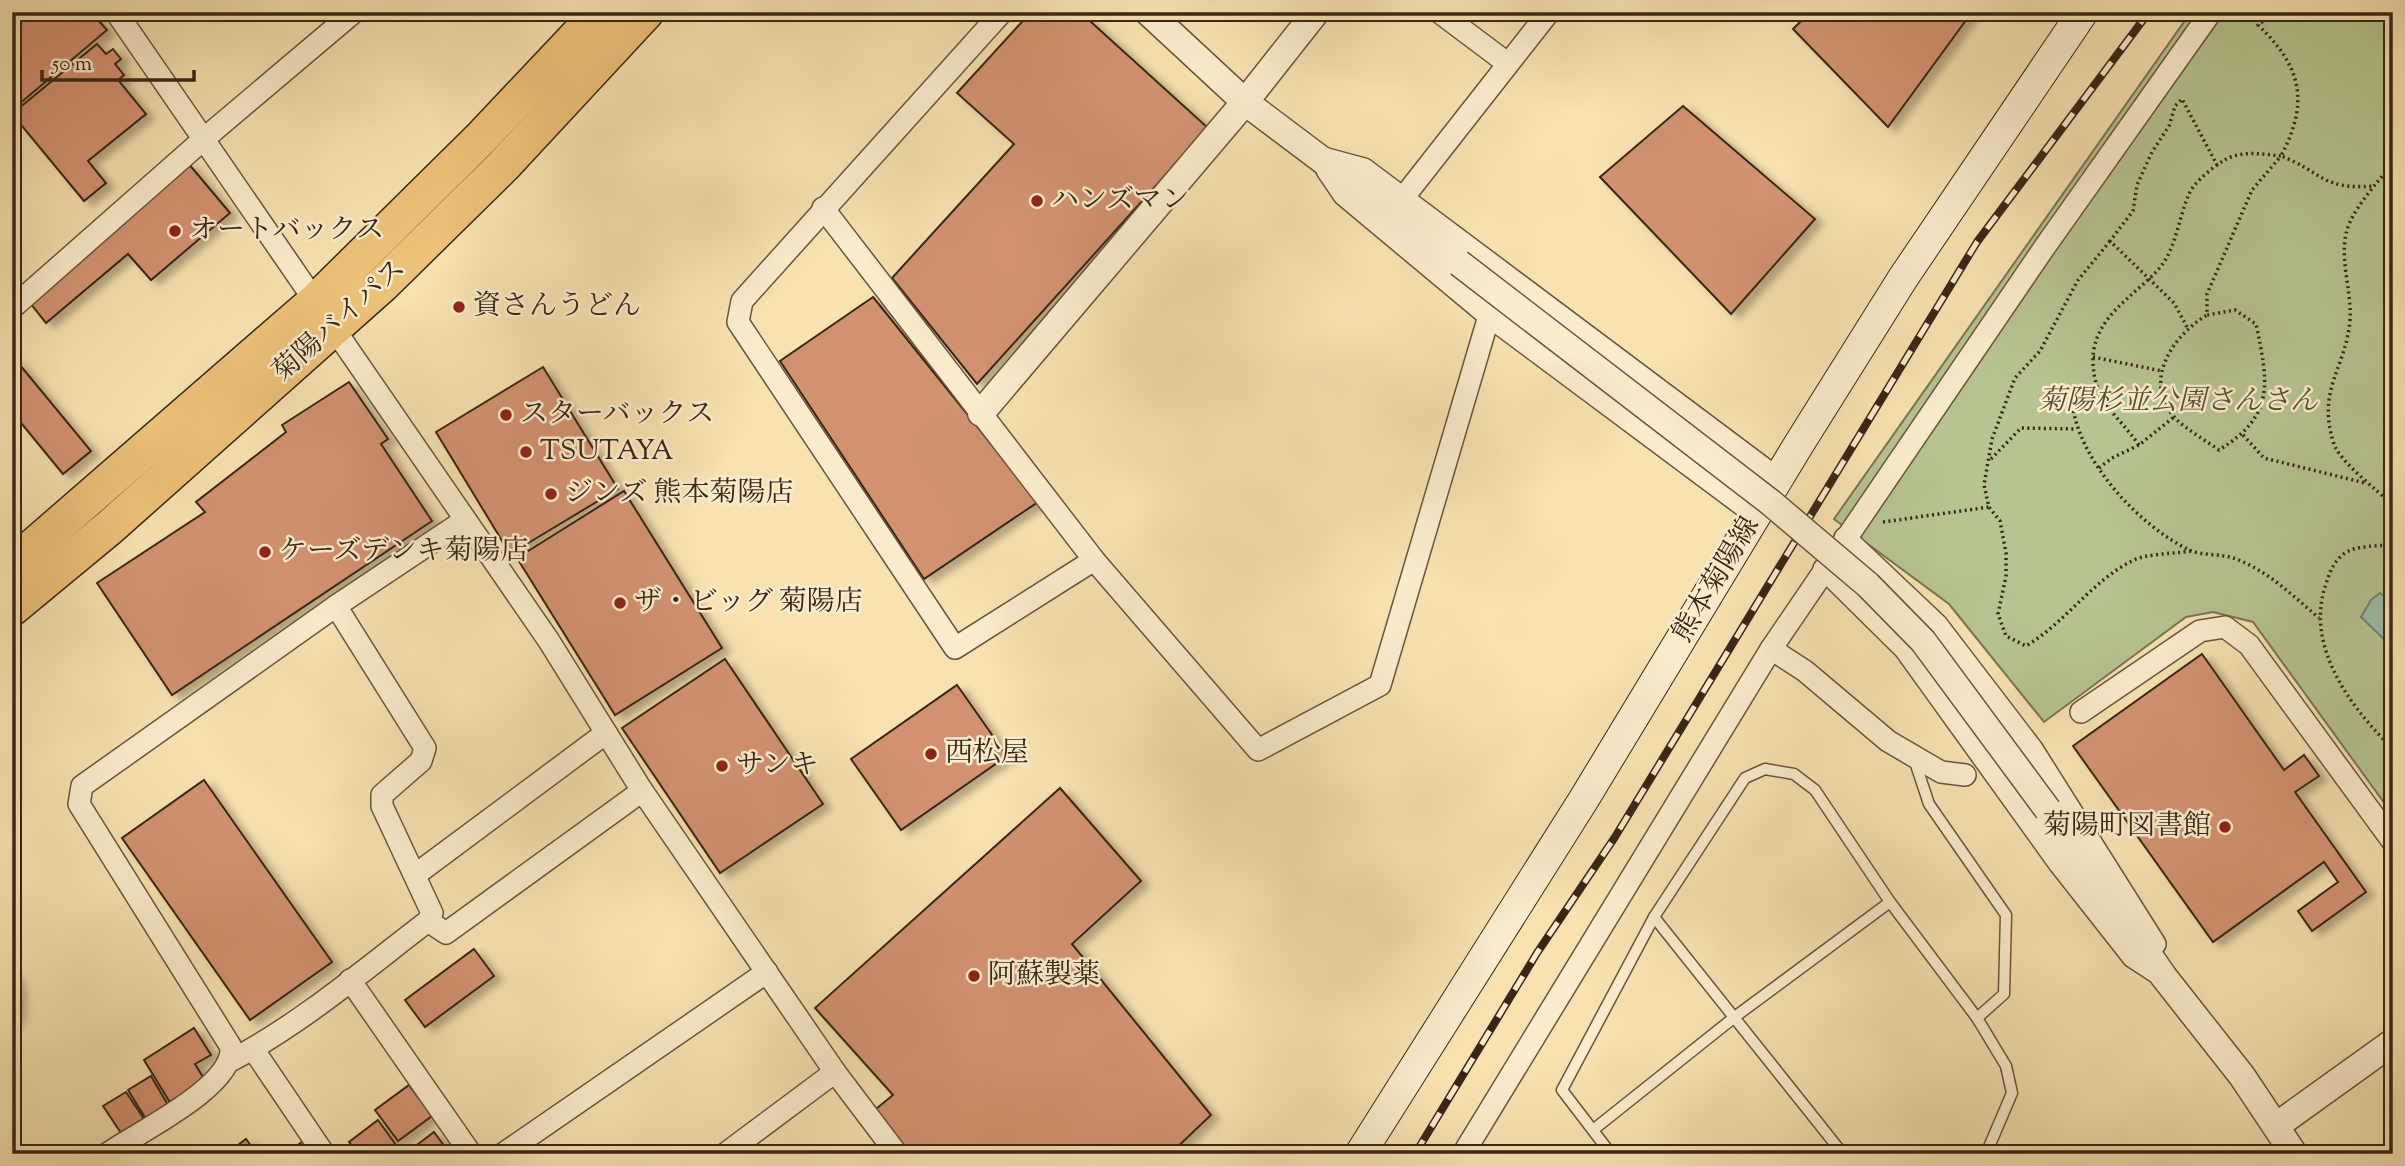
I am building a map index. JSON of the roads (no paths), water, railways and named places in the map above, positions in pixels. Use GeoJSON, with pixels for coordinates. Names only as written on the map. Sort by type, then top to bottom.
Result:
{"type":"FeatureCollection","features":[{"type":"Feature","properties":{"kind":"highway","name":"菊陽バイパス"},"geometry":{"type":"LineString","coordinates":[[12,608],[110,527],[326,314],[481,138],[600,12]]}},
{"type":"Feature","properties":{"kind":"highway","name":"菊陽バイパス"},"geometry":{"type":"LineString","coordinates":[[12,565],[326,314],[383,285],[503,166],[646,12]]}},
{"type":"Feature","properties":{"kind":"main road","name":"熊本菊陽線"},"geometry":{"type":"LineString","coordinates":[[1360,1154],[1584,799],[1903,278],[2083,12]]}},
{"type":"Feature","properties":{"kind":"street"},"geometry":{"type":"LineString","coordinates":[[116,12],[549,640],[642,791],[835,1072],[897,1154]]}},
{"type":"Feature","properties":{"kind":"street"},"geometry":{"type":"LineString","coordinates":[[13,305],[354,12]]}},
{"type":"Feature","properties":{"kind":"street"},"geometry":{"type":"LineString","coordinates":[[1002,12],[742,301],[738,322],[955,648],[1094,560]]}},
{"type":"Feature","properties":{"kind":"street"},"geometry":{"type":"LineString","coordinates":[[1149,12],[1245,102],[1770,502],[1868,585],[1923,641],[2048,810],[2164,977],[2242,1076],[2294,1154]]}},
{"type":"Feature","properties":{"kind":"street"},"geometry":{"type":"LineString","coordinates":[[981,413],[1245,102],[1316,12]]}},
{"type":"Feature","properties":{"kind":"street"},"geometry":{"type":"LineString","coordinates":[[1439,12],[1507,63]]}},
{"type":"Feature","properties":{"kind":"street"},"geometry":{"type":"LineString","coordinates":[[1403,198],[1549,12]]}},
{"type":"Feature","properties":{"kind":"street"},"geometry":{"type":"LineString","coordinates":[[1463,1154],[1771,649],[1845,538],[2211,12]]}},
{"type":"Feature","properties":{"kind":"street"},"geometry":{"type":"LineString","coordinates":[[1317,156],[1364,169],[1778,479]]}},
{"type":"Feature","properties":{"kind":"street"},"geometry":{"type":"LineString","coordinates":[[1317,156],[1344,195],[1489,316],[1756,515]]}},
{"type":"Feature","properties":{"kind":"street"},"geometry":{"type":"LineString","coordinates":[[823,208],[1094,560],[1258,750],[1380,685],[1489,316]]}},
{"type":"Feature","properties":{"kind":"street"},"geometry":{"type":"LineString","coordinates":[[232,1060],[231,1047],[79,804],[82,786],[336,606],[465,520]]}},
{"type":"Feature","properties":{"kind":"street"},"geometry":{"type":"LineString","coordinates":[[1845,538],[1937,625],[2032,749],[2155,943],[2164,977]]}},
{"type":"Feature","properties":{"kind":"street"},"geometry":{"type":"LineString","coordinates":[[1824,569],[1905,649],[2059,863],[2133,957],[2164,977]]}},
{"type":"Feature","properties":{"kind":"street"},"geometry":{"type":"LineString","coordinates":[[107,1154],[201,1093],[223,1073],[232,1060],[253,1049],[350,980],[428,922],[432,913],[382,806],[382,795],[421,761],[425,748],[336,606]]}},
{"type":"Feature","properties":{"kind":"street"},"geometry":{"type":"LineString","coordinates":[[2081,712],[2200,631],[2225,627],[2249,645],[2393,842]]}},
{"type":"Feature","properties":{"kind":"street"},"geometry":{"type":"LineString","coordinates":[[1771,649],[1805,671],[1888,741],[1941,772],[1965,775]]}},
{"type":"Feature","properties":{"kind":"street"},"geometry":{"type":"LineString","coordinates":[[415,875],[606,733]]}},
{"type":"Feature","properties":{"kind":"street"},"geometry":{"type":"LineString","coordinates":[[428,922],[446,933],[642,791]]}},
{"type":"Feature","properties":{"kind":"street"},"geometry":{"type":"LineString","coordinates":[[503,1154],[767,972]]}},
{"type":"Feature","properties":{"kind":"street"},"geometry":{"type":"LineString","coordinates":[[350,980],[471,1154]]}},
{"type":"Feature","properties":{"kind":"street"},"geometry":{"type":"LineString","coordinates":[[2276,1126],[2393,1042]]}},
{"type":"Feature","properties":{"kind":"street"},"geometry":{"type":"LineString","coordinates":[[253,1049],[324,1154]]}},
{"type":"Feature","properties":{"kind":"street"},"geometry":{"type":"LineString","coordinates":[[725,1154],[835,1072]]}},
{"type":"Feature","properties":{"kind":"lane"},"geometry":{"type":"LineString","coordinates":[[1914,756],[1928,804],[2006,915],[2004,994],[1977,1018]]}},
{"type":"Feature","properties":{"kind":"lane"},"geometry":{"type":"LineString","coordinates":[[1611,1154],[1562,1090],[1654,917],[1745,778],[1765,769],[1794,774],[1815,790],[1890,902],[1977,1018],[2006,1066],[2012,1094],[1986,1154]]}},
{"type":"Feature","properties":{"kind":"lane"},"geometry":{"type":"LineString","coordinates":[[1593,1130],[1736,1016],[1890,902]]}},
{"type":"Feature","properties":{"kind":"lane"},"geometry":{"type":"LineString","coordinates":[[1654,917],[1736,1016],[1843,1154]]}},
{"type":"Feature","properties":{"kind":"railway"},"geometry":{"type":"LineString","coordinates":[[1415,1154],[1537,953],[1615,837],[1977,242],[2149,12]]}},
{"type":"Feature","properties":{"kind":"place","name":"ハンズマン"},"geometry":{"type":"Point","coordinates":[1037,201]}},
{"type":"Feature","properties":{"kind":"place","name":"オートバックス"},"geometry":{"type":"Point","coordinates":[175,231]}},
{"type":"Feature","properties":{"kind":"place","name":"資さんうどん"},"geometry":{"type":"Point","coordinates":[459,307]}},
{"type":"Feature","properties":{"kind":"place","name":"スターバックス"},"geometry":{"type":"Point","coordinates":[506,415]}},
{"type":"Feature","properties":{"kind":"place","name":"TSUTAYA"},"geometry":{"type":"Point","coordinates":[526,452]}},
{"type":"Feature","properties":{"kind":"place","name":"ジンズ 熊本菊陽店"},"geometry":{"type":"Point","coordinates":[551,494]}},
{"type":"Feature","properties":{"kind":"place","name":"ケーズデンキ菊陽店"},"geometry":{"type":"Point","coordinates":[265,552]}},
{"type":"Feature","properties":{"kind":"place","name":"ザ・ビッグ 菊陽店"},"geometry":{"type":"Point","coordinates":[620,603]}},
{"type":"Feature","properties":{"kind":"place","name":"西松屋"},"geometry":{"type":"Point","coordinates":[931,754]}},
{"type":"Feature","properties":{"kind":"place","name":"サンキ"},"geometry":{"type":"Point","coordinates":[722,766]}},
{"type":"Feature","properties":{"kind":"place","name":"菊陽町図書館"},"geometry":{"type":"Point","coordinates":[2225,827]}},
{"type":"Feature","properties":{"kind":"place","name":"阿蘇製薬"},"geometry":{"type":"Point","coordinates":[974,976]}},
{"type":"Feature","properties":{"kind":"park label","name":"菊陽杉並公園さんさん"},"geometry":{"type":"Point","coordinates":[2178,402]}}]}
